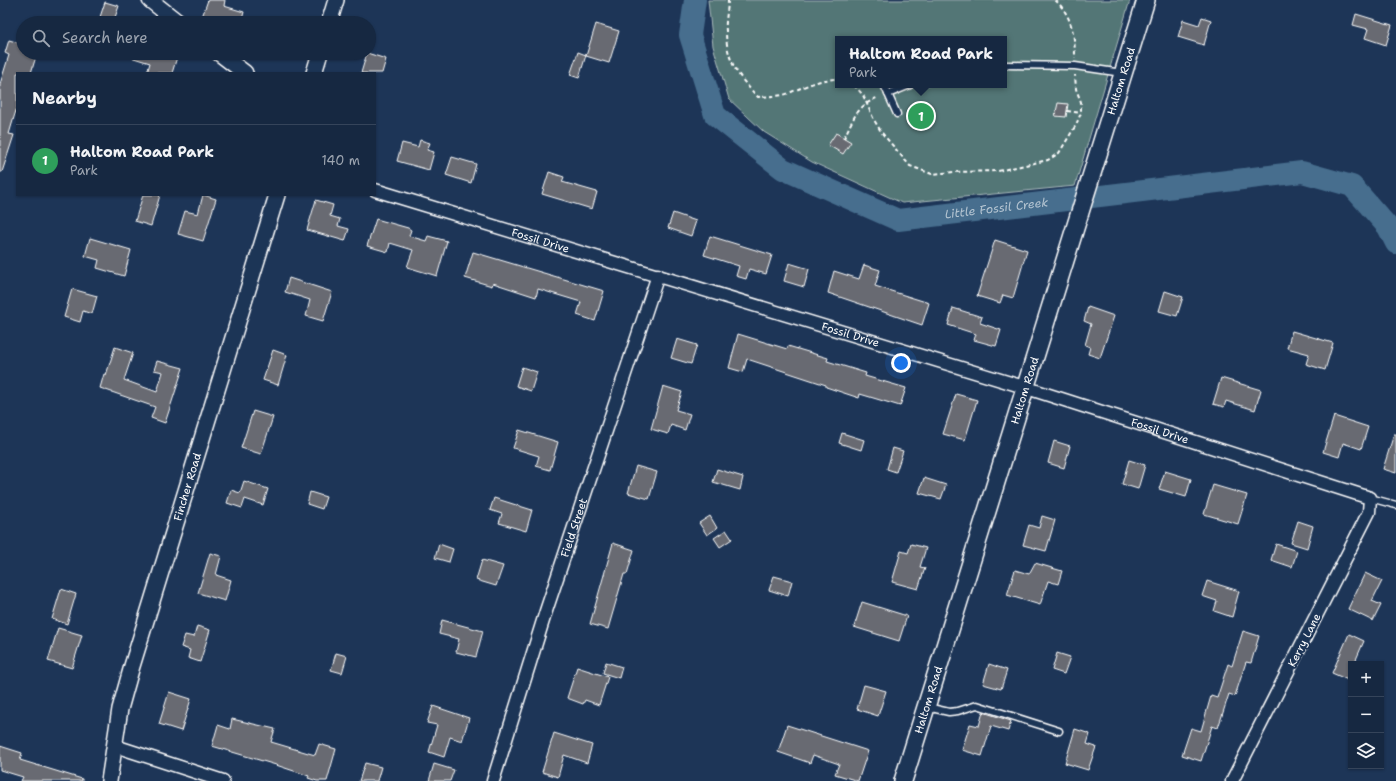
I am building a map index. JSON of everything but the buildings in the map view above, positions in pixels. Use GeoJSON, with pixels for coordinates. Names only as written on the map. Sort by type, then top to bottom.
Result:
{"type":"FeatureCollection","features":[{"type":"Feature","properties":{"kind":"main road","name":"Haltom Road"},"geometry":{"type":"LineString","coordinates":[[903,781],[1027,388],[1146,0]]}},
{"type":"Feature","properties":{"kind":"street"},"geometry":{"type":"LineString","coordinates":[[150,0],[170,16]]}},
{"type":"Feature","properties":{"kind":"street"},"geometry":{"type":"LineString","coordinates":[[331,16],[336,0]]}},
{"type":"Feature","properties":{"kind":"street"},"geometry":{"type":"LineString","coordinates":[[227,60],[244,72]]}},
{"type":"Feature","properties":{"kind":"street"},"geometry":{"type":"LineString","coordinates":[[314,72],[318,60]]}},
{"type":"Feature","properties":{"kind":"street","name":"Fossil Drive"},"geometry":{"type":"LineString","coordinates":[[376,190],[1027,388],[1370,498]]}},
{"type":"Feature","properties":{"kind":"street","name":"Fincher Road"},"geometry":{"type":"LineString","coordinates":[[109,781],[120,709],[130,673],[277,196]]}},
{"type":"Feature","properties":{"kind":"street","name":"Field Street"},"geometry":{"type":"LineString","coordinates":[[494,781],[546,611],[658,275]]}},
{"type":"Feature","properties":{"kind":"street","name":"Kerry Lane"},"geometry":{"type":"LineString","coordinates":[[1232,781],[1369,512],[1370,498]]}},
{"type":"Feature","properties":{"kind":"street"},"geometry":{"type":"LineString","coordinates":[[115,746],[223,781]]}},
{"type":"Feature","properties":{"kind":"lane"},"geometry":{"type":"LineString","coordinates":[[1007,65],[1075,66],[1124,73]]}},
{"type":"Feature","properties":{"kind":"lane"},"geometry":{"type":"LineString","coordinates":[[885,88],[897,114]]}},
{"type":"Feature","properties":{"kind":"lane"},"geometry":{"type":"LineString","coordinates":[[888,94],[903,88]]}},
{"type":"Feature","properties":{"kind":"lane"},"geometry":{"type":"LineString","coordinates":[[1370,498],[1396,504]]}},
{"type":"Feature","properties":{"kind":"lane"},"geometry":{"type":"LineString","coordinates":[[927,707],[949,712],[978,705],[1059,731]]}},
{"type":"Feature","properties":{"kind":"path"},"geometry":{"type":"LineString","coordinates":[[728,0],[726,31],[727,54],[736,71],[758,97],[788,94],[815,81],[835,79]]}},
{"type":"Feature","properties":{"kind":"path"},"geometry":{"type":"LineString","coordinates":[[857,88],[863,95],[874,120],[890,144],[910,166],[932,174],[954,172],[998,172],[1048,160],[1059,153],[1076,125],[1081,113],[1081,102],[1076,89],[1073,29],[1064,7],[1055,0]]}},
{"type":"Feature","properties":{"kind":"path"},"geometry":{"type":"LineString","coordinates":[[844,138],[860,108],[867,102],[888,94]]}},
{"type":"Feature","properties":{"kind":"path"},"geometry":{"type":"LineString","coordinates":[[1067,111],[1081,113]]}},
{"type":"Feature","properties":{"kind":"green space"},"geometry":{"type":"Polygon","coordinates":[[[708,0],[1130,0],[1075,186],[902,203],[812,162],[764,132],[729,99],[713,46],[708,0]]]}},
{"type":"Feature","properties":{"kind":"waterway","name":"Little Fossil Creek"},"geometry":{"type":"LineString","coordinates":[[695,0],[690,35],[715,115],[783,169],[898,220],[1302,172],[1352,186],[1388,227],[1396,243]]}},
{"type":"Feature","properties":{"kind":"place","name":"Haltom Road Park"},"geometry":{"type":"Point","coordinates":[921,116]}}]}
